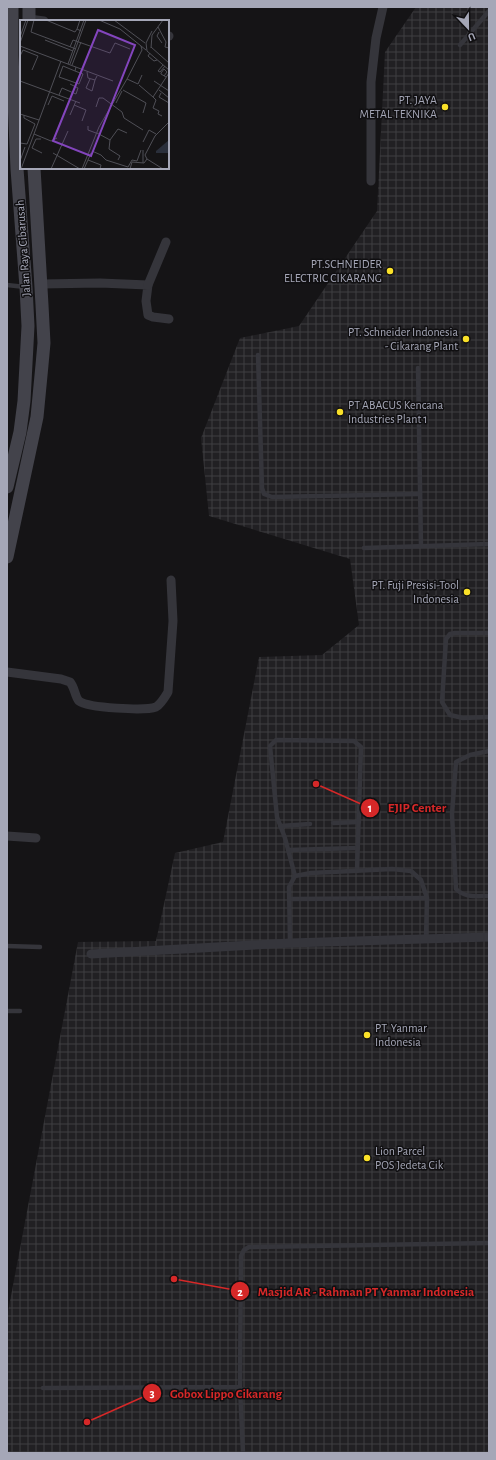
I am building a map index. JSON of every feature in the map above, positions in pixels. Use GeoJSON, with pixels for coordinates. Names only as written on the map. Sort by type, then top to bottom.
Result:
{"type":"FeatureCollection","features":[{"type":"Feature","properties":{"kind":"street","name":"Jalan Raya Cibarusah"},"geometry":{"type":"LineString","coordinates":[[12,7],[24,18]]}},
{"type":"Feature","properties":{"kind":"street"},"geometry":{"type":"LineString","coordinates":[[371,181],[371,82],[376,38],[383,7]]}},
{"type":"Feature","properties":{"kind":"street"},"geometry":{"type":"LineString","coordinates":[[24,18],[37,20]]}},
{"type":"Feature","properties":{"kind":"street","name":"Jalan Raya Cibarusah"},"geometry":{"type":"LineString","coordinates":[[7,487],[20,432],[24,401],[28,326],[9,55],[20,28]]}},
{"type":"Feature","properties":{"kind":"street","name":"Jalan Raya Cibarusah"},"geometry":{"type":"LineString","coordinates":[[7,557],[38,410],[44,344],[34,169]]}},
{"type":"Feature","properties":{"kind":"street"},"geometry":{"type":"LineString","coordinates":[[166,242],[148,285],[146,301],[148,315],[169,319]]}},
{"type":"Feature","properties":{"kind":"street"},"geometry":{"type":"LineString","coordinates":[[40,284],[100,283],[148,285]]}},
{"type":"Feature","properties":{"kind":"street"},"geometry":{"type":"LineString","coordinates":[[7,672],[61,679],[70,682],[80,702],[94,706],[144,709],[157,706],[164,700],[168,692],[173,622],[171,580]]}},
{"type":"Feature","properties":{"kind":"street"},"geometry":{"type":"LineString","coordinates":[[7,836],[36,838]]}},
{"type":"Feature","properties":{"kind":"street"},"geometry":{"type":"LineString","coordinates":[[91,954],[290,943],[489,937]]}},
{"type":"Feature","properties":{"kind":"lane"},"geometry":{"type":"LineString","coordinates":[[460,45],[489,11]]}},
{"type":"Feature","properties":{"kind":"lane"},"geometry":{"type":"LineString","coordinates":[[7,285],[26,287]]}},
{"type":"Feature","properties":{"kind":"lane"},"geometry":{"type":"LineString","coordinates":[[258,355],[262,488],[264,494],[272,497],[420,494]]}},
{"type":"Feature","properties":{"kind":"lane"},"geometry":{"type":"LineString","coordinates":[[418,368],[421,546]]}},
{"type":"Feature","properties":{"kind":"lane"},"geometry":{"type":"LineString","coordinates":[[364,548],[489,544]]}},
{"type":"Feature","properties":{"kind":"lane"},"geometry":{"type":"LineString","coordinates":[[489,633],[455,633],[450,634],[446,639],[442,702],[450,715],[463,718],[489,717]]}},
{"type":"Feature","properties":{"kind":"lane"},"geometry":{"type":"LineString","coordinates":[[290,943],[289,887],[295,876],[275,807],[270,746],[276,740],[354,741],[361,747],[357,871]]}},
{"type":"Feature","properties":{"kind":"lane"},"geometry":{"type":"LineString","coordinates":[[489,751],[470,755],[456,762],[452,814],[456,889],[461,894],[470,896],[489,896]]}},
{"type":"Feature","properties":{"kind":"lane"},"geometry":{"type":"LineString","coordinates":[[334,823],[359,822]]}},
{"type":"Feature","properties":{"kind":"lane"},"geometry":{"type":"LineString","coordinates":[[280,826],[310,824]]}},
{"type":"Feature","properties":{"kind":"lane"},"geometry":{"type":"LineString","coordinates":[[288,850],[358,848]]}},
{"type":"Feature","properties":{"kind":"lane"},"geometry":{"type":"LineString","coordinates":[[295,876],[310,873],[392,869],[411,871],[421,880],[427,898],[426,938]]}},
{"type":"Feature","properties":{"kind":"lane"},"geometry":{"type":"LineString","coordinates":[[290,899],[427,898]]}},
{"type":"Feature","properties":{"kind":"lane"},"geometry":{"type":"LineString","coordinates":[[7,946],[40,947]]}},
{"type":"Feature","properties":{"kind":"lane"},"geometry":{"type":"LineString","coordinates":[[7,1011],[20,1011]]}},
{"type":"Feature","properties":{"kind":"lane"},"geometry":{"type":"LineString","coordinates":[[243,1453],[240,1387],[241,1256],[244,1250],[249,1247],[489,1243]]}},
{"type":"Feature","properties":{"kind":"lane"},"geometry":{"type":"LineString","coordinates":[[43,1388],[240,1387]]}},
{"type":"Feature","properties":{"kind":"shaded area"},"geometry":{"type":"Polygon","coordinates":[[[416,7],[489,7],[489,1453],[7,1453],[7,1317],[78,942],[156,941],[175,853],[223,842],[259,657],[322,655],[359,625],[350,559],[209,516],[201,438],[240,338],[299,326],[377,211],[385,52],[416,7]]]}},
{"type":"Feature","properties":{"kind":"place","name":"PT. JAYA METAL TEKNIKA"},"geometry":{"type":"Point","coordinates":[445,107]}},
{"type":"Feature","properties":{"kind":"place","name":"PT.SCHNEIDER ELECTRIC CIKARANG"},"geometry":{"type":"Point","coordinates":[390,271]}},
{"type":"Feature","properties":{"kind":"place","name":"PT. Schneider Indonesia - Cikarang Plant"},"geometry":{"type":"Point","coordinates":[466,339]}},
{"type":"Feature","properties":{"kind":"place","name":"PT ABACUS Kencana Industries Plant 1"},"geometry":{"type":"Point","coordinates":[340,412]}},
{"type":"Feature","properties":{"kind":"place","name":"PT. Fuji Presisi-Tool Indonesia"},"geometry":{"type":"Point","coordinates":[467,592]}},
{"type":"Feature","properties":{"kind":"place","name":"EJIP Center"},"geometry":{"type":"Point","coordinates":[316,784]}},
{"type":"Feature","properties":{"kind":"place","name":"PT. Yanmar Indonesia"},"geometry":{"type":"Point","coordinates":[367,1035]}},
{"type":"Feature","properties":{"kind":"place","name":"Lion Parcel POS Jedeta Cik"},"geometry":{"type":"Point","coordinates":[367,1158]}},
{"type":"Feature","properties":{"kind":"place","name":"Masjid AR - Rahman PT Yanmar Indonesia"},"geometry":{"type":"Point","coordinates":[174,1279]}},
{"type":"Feature","properties":{"kind":"place","name":"Gobox Lippo Cikarang"},"geometry":{"type":"Point","coordinates":[87,1422]}}]}
